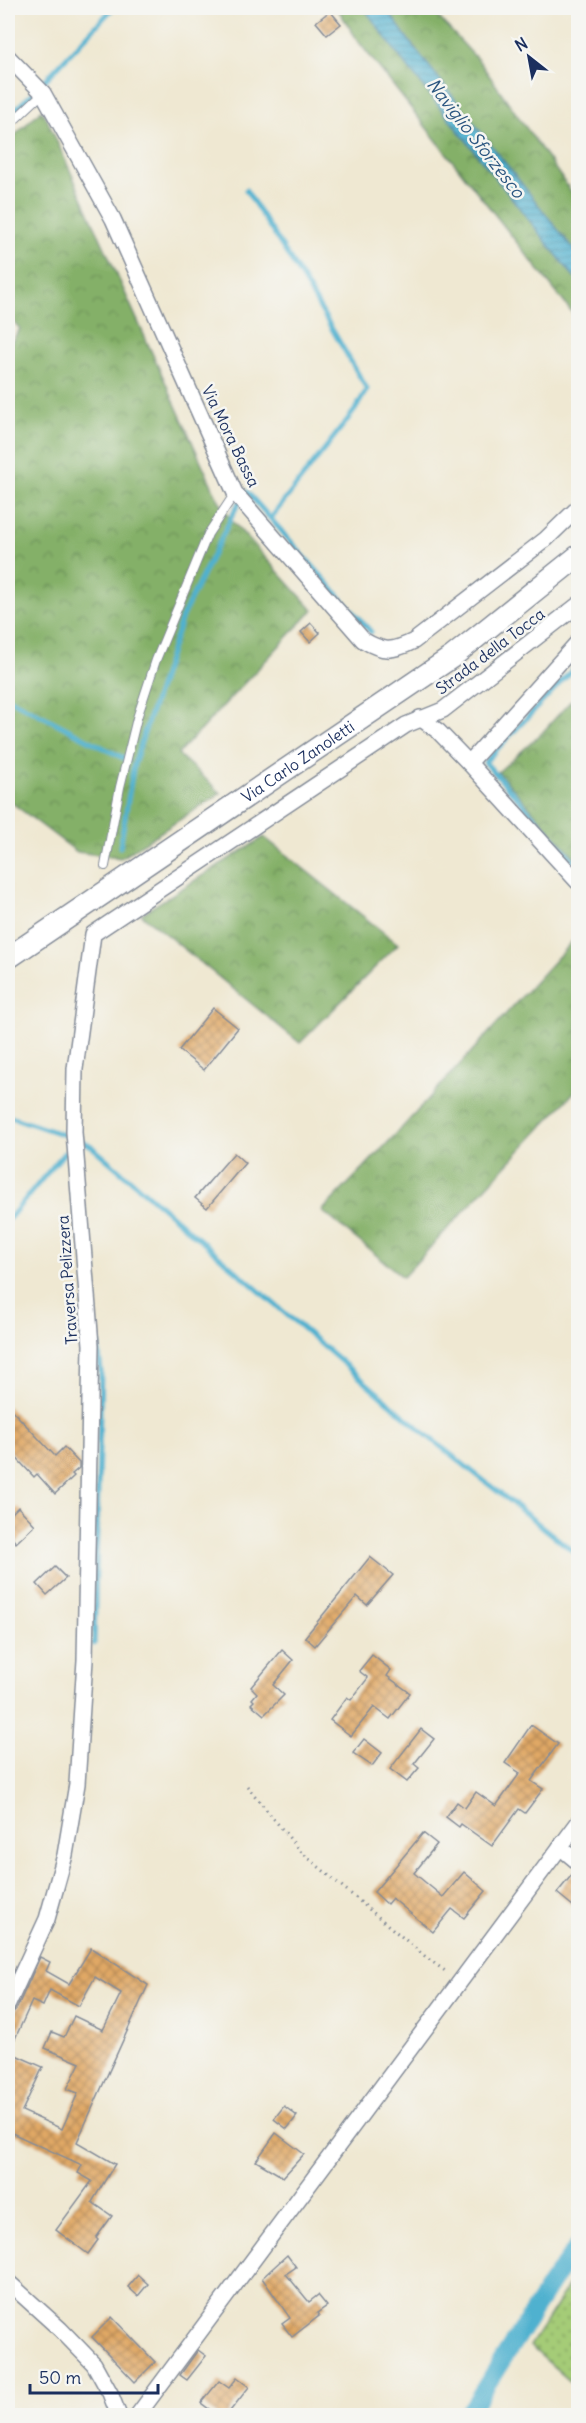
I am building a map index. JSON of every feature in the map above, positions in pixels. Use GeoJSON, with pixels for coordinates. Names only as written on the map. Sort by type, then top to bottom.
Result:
{"type":"FeatureCollection","features":[{"type":"Feature","properties":{"kind":"main road","name":"Via Carlo Zanoletti"},"geometry":{"type":"LineString","coordinates":[[8,958],[102,892],[452,657],[579,555]]}},
{"type":"Feature","properties":{"kind":"street","name":"Via Mora Bassa"},"geometry":{"type":"LineString","coordinates":[[8,57],[40,89],[113,219],[239,497],[363,640],[377,648],[393,649],[414,641],[546,539],[579,508]]}},
{"type":"Feature","properties":{"kind":"street","name":"Strada della Tocca"},"geometry":{"type":"LineString","coordinates":[[420,718],[443,710],[579,605]]}},
{"type":"Feature","properties":{"kind":"street"},"geometry":{"type":"LineString","coordinates":[[469,763],[579,642]]}},
{"type":"Feature","properties":{"kind":"street"},"geometry":{"type":"LineString","coordinates":[[420,718],[438,731],[579,882]]}},
{"type":"Feature","properties":{"kind":"street","name":"Traversa Pelizzera"},"geometry":{"type":"LineString","coordinates":[[8,2004],[47,1919],[65,1855],[77,1784],[85,1660],[91,1345],[74,1132],[75,1069],[93,934],[406,725],[420,718]]}},
{"type":"Feature","properties":{"kind":"street"},"geometry":{"type":"LineString","coordinates":[[137,2415],[579,1823]]}},
{"type":"Feature","properties":{"kind":"street"},"geometry":{"type":"LineString","coordinates":[[560,1847],[579,1862]]}},
{"type":"Feature","properties":{"kind":"street"},"geometry":{"type":"LineString","coordinates":[[8,2282],[94,2364],[119,2415]]}},
{"type":"Feature","properties":{"kind":"lane"},"geometry":{"type":"LineString","coordinates":[[8,126],[40,89]]}},
{"type":"Feature","properties":{"kind":"lane"},"geometry":{"type":"LineString","coordinates":[[105,866],[128,753],[156,660],[208,534],[239,497]]}},
{"type":"Feature","properties":{"kind":"path"},"geometry":{"type":"LineString","coordinates":[[247,1786],[300,1851],[443,1971],[464,1978]]}},
{"type":"Feature","properties":{"kind":"green space"},"geometry":{"type":"Polygon","coordinates":[[[337,8],[430,8],[479,61],[578,201],[578,320],[358,41],[337,8]]]}},
{"type":"Feature","properties":{"kind":"green space"},"geometry":{"type":"Polygon","coordinates":[[[41,110],[217,497],[232,521],[313,610],[178,754],[221,793],[121,858],[77,852],[8,800],[8,347],[20,329],[8,315],[8,142],[41,110]]]}},
{"type":"Feature","properties":{"kind":"green space"},"geometry":{"type":"Polygon","coordinates":[[[578,693],[578,861],[498,772],[541,734],[578,693]]]}},
{"type":"Feature","properties":{"kind":"green space"},"geometry":{"type":"Polygon","coordinates":[[[264,837],[398,944],[300,1043],[141,914],[264,837]]]}},
{"type":"Feature","properties":{"kind":"green space"},"geometry":{"type":"Polygon","coordinates":[[[578,935],[578,1088],[403,1277],[322,1211],[399,1131],[578,935]]]}},
{"type":"Feature","properties":{"kind":"green space"},"geometry":{"type":"Polygon","coordinates":[[[578,2271],[578,2388],[530,2346],[578,2271]]]}},
{"type":"Feature","properties":{"kind":"water","name":"Naviglio Sforzesco"},"geometry":{"type":"Polygon","coordinates":[[[364,8],[386,8],[410,42],[578,255],[578,282],[396,52],[364,8]]]}},
{"type":"Feature","properties":{"kind":"building"},"geometry":{"type":"Polygon","coordinates":[[[330,11],[341,24],[327,35],[316,22],[330,11]]]}},
{"type":"Feature","properties":{"kind":"building"},"geometry":{"type":"Polygon","coordinates":[[[311,623],[320,633],[310,642],[301,632],[311,623]]]}},
{"type":"Feature","properties":{"kind":"building"},"geometry":{"type":"Polygon","coordinates":[[[213,1008],[238,1028],[204,1070],[179,1050],[213,1008]]]}},
{"type":"Feature","properties":{"kind":"building"},"geometry":{"type":"Polygon","coordinates":[[[234,1153],[245,1163],[207,1208],[195,1198],[234,1153]]]}},
{"type":"Feature","properties":{"kind":"building"},"geometry":{"type":"Polygon","coordinates":[[[8,1406],[55,1456],[64,1447],[79,1463],[79,1468],[72,1474],[74,1476],[55,1494],[37,1474],[34,1477],[8,1449],[8,1406]]]}},
{"type":"Feature","properties":{"kind":"building"},"geometry":{"type":"Polygon","coordinates":[[[18,1507],[35,1525],[16,1543],[8,1533],[8,1517],[18,1507]]]}},
{"type":"Feature","properties":{"kind":"building"},"geometry":{"type":"Polygon","coordinates":[[[370,1557],[393,1575],[367,1605],[357,1596],[315,1646],[305,1637],[370,1557]]]}},
{"type":"Feature","properties":{"kind":"building"},"geometry":{"type":"Polygon","coordinates":[[[55,1567],[66,1578],[47,1595],[37,1584],[55,1567]]]}},
{"type":"Feature","properties":{"kind":"building"},"geometry":{"type":"Polygon","coordinates":[[[282,1650],[293,1660],[273,1685],[284,1695],[264,1715],[251,1704],[257,1693],[251,1687],[282,1650]]]}},
{"type":"Feature","properties":{"kind":"building"},"geometry":{"type":"Polygon","coordinates":[[[372,1655],[391,1670],[387,1676],[410,1693],[390,1719],[374,1707],[351,1736],[330,1720],[347,1697],[351,1700],[368,1678],[359,1671],[372,1655]]]}},
{"type":"Feature","properties":{"kind":"building"},"geometry":{"type":"Polygon","coordinates":[[[531,1725],[558,1744],[531,1781],[543,1789],[525,1813],[519,1809],[492,1846],[461,1824],[459,1827],[446,1817],[457,1802],[465,1808],[476,1792],[496,1806],[520,1773],[505,1763],[531,1725]]]}},
{"type":"Feature","properties":{"kind":"building"},"geometry":{"type":"Polygon","coordinates":[[[421,1729],[434,1739],[414,1764],[419,1768],[407,1782],[390,1769],[421,1729]]]}},
{"type":"Feature","properties":{"kind":"building"},"geometry":{"type":"Polygon","coordinates":[[[364,1739],[382,1753],[372,1766],[353,1753],[364,1739]]]}},
{"type":"Feature","properties":{"kind":"building"},"geometry":{"type":"Polygon","coordinates":[[[423,1833],[437,1844],[414,1873],[443,1897],[464,1872],[486,1891],[464,1918],[452,1909],[433,1932],[392,1898],[387,1904],[374,1892],[423,1833]]]}},
{"type":"Feature","properties":{"kind":"building"},"geometry":{"type":"Polygon","coordinates":[[[575,1871],[579,1871],[579,1911],[557,1893],[575,1871]]]}},
{"type":"Feature","properties":{"kind":"building"},"geometry":{"type":"Polygon","coordinates":[[[91,1948],[148,1985],[77,2142],[115,2164],[92,2202],[112,2216],[88,2254],[56,2230],[92,2181],[78,2173],[82,2165],[12,2133],[8,2142],[8,2014],[17,2008],[40,1957],[50,1962],[46,1971],[69,1984],[91,1948]],[[95,1977],[79,2006],[50,1990],[43,2006],[32,2001],[9,2052],[43,2067],[22,2111],[62,2129],[78,2093],[67,2089],[80,2063],[45,2048],[52,2032],[64,2037],[74,2016],[103,2030],[121,1993],[95,1977]]]}},
{"type":"Feature","properties":{"kind":"building"},"geometry":{"type":"Polygon","coordinates":[[[284,2106],[297,2116],[287,2129],[274,2119],[284,2106]]]}},
{"type":"Feature","properties":{"kind":"building"},"geometry":{"type":"Polygon","coordinates":[[[276,2133],[304,2154],[283,2177],[256,2161],[276,2133]]]}},
{"type":"Feature","properties":{"kind":"building"},"geometry":{"type":"Polygon","coordinates":[[[287,2255],[296,2267],[286,2274],[309,2302],[318,2295],[327,2306],[317,2313],[319,2316],[292,2337],[282,2324],[290,2318],[262,2278],[287,2255]]]}},
{"type":"Feature","properties":{"kind":"building"},"geometry":{"type":"Polygon","coordinates":[[[138,2275],[148,2284],[138,2296],[128,2287],[138,2275]]]}},
{"type":"Feature","properties":{"kind":"building"},"geometry":{"type":"Polygon","coordinates":[[[112,2317],[155,2362],[135,2382],[92,2337],[112,2317]]]}},
{"type":"Feature","properties":{"kind":"building"},"geometry":{"type":"Polygon","coordinates":[[[198,2350],[206,2356],[187,2380],[180,2375],[198,2350]]]}},
{"type":"Feature","properties":{"kind":"building"},"geometry":{"type":"Polygon","coordinates":[[[237,2378],[249,2387],[227,2415],[217,2415],[201,2403],[219,2381],[229,2388],[237,2378]]]}},
{"type":"Feature","properties":{"kind":"waterway"},"geometry":{"type":"LineString","coordinates":[[8,116],[33,93],[113,8]]}},
{"type":"Feature","properties":{"kind":"waterway"},"geometry":{"type":"LineString","coordinates":[[246,190],[304,281],[367,389],[355,410],[271,518]]}},
{"type":"Feature","properties":{"kind":"waterway"},"geometry":{"type":"LineString","coordinates":[[120,847],[134,764],[182,617],[236,508],[247,492],[371,632]]}},
{"type":"Feature","properties":{"kind":"waterway"},"geometry":{"type":"LineString","coordinates":[[578,664],[485,762],[578,866]]}},
{"type":"Feature","properties":{"kind":"waterway"},"geometry":{"type":"LineString","coordinates":[[8,698],[127,760]]}},
{"type":"Feature","properties":{"kind":"waterway"},"geometry":{"type":"LineString","coordinates":[[8,1116],[67,1136]]}},
{"type":"Feature","properties":{"kind":"waterway"},"geometry":{"type":"LineString","coordinates":[[78,1139],[90,1145],[430,1438],[578,1555]]}},
{"type":"Feature","properties":{"kind":"waterway"},"geometry":{"type":"LineString","coordinates":[[8,1220],[64,1153],[68,1153]]}},
{"type":"Feature","properties":{"kind":"waterway"},"geometry":{"type":"LineString","coordinates":[[94,1644],[101,1371],[98,1345]]}},
{"type":"Feature","properties":{"kind":"waterway"},"geometry":{"type":"LineString","coordinates":[[467,2416],[551,2283],[578,2246]]}}]}
